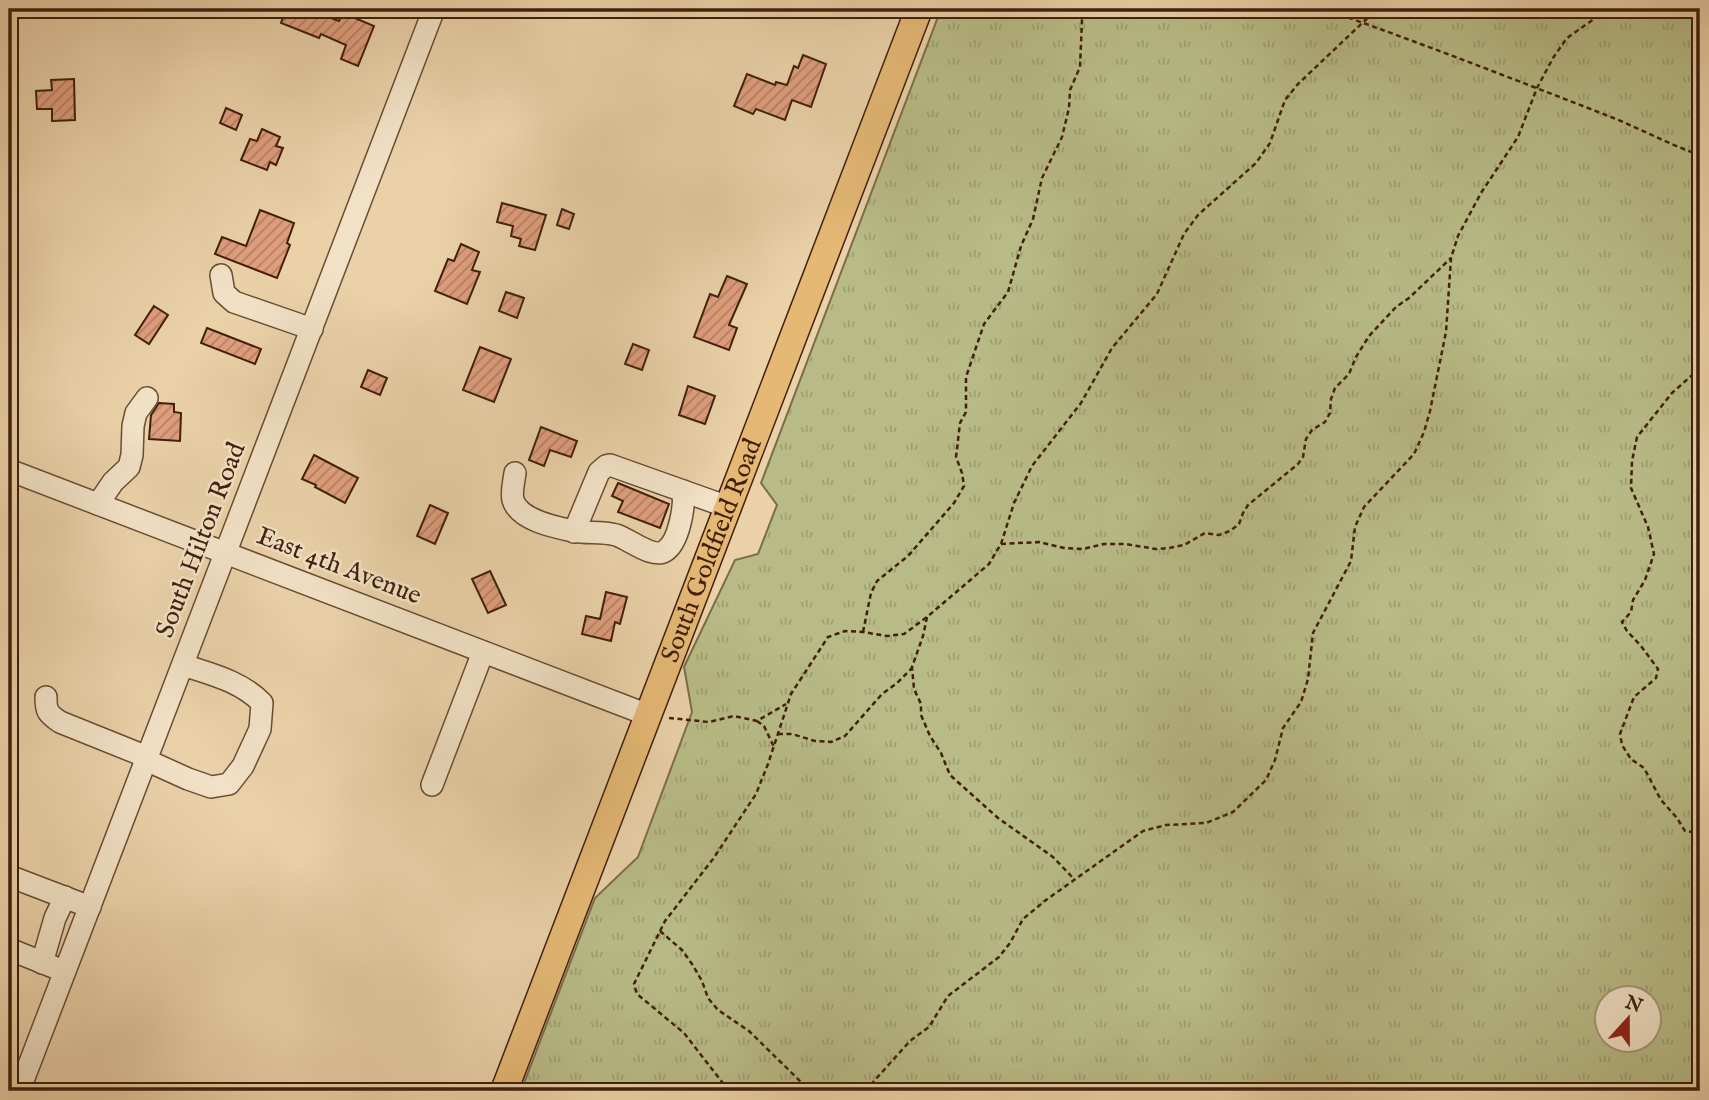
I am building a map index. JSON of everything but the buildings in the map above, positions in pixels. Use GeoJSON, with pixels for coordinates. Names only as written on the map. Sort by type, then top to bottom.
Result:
{"type":"FeatureCollection","features":[{"type":"Feature","properties":{"kind":"main road","name":"South Goldfield Road"},"geometry":{"type":"LineString","coordinates":[[504,1091],[919,9]]}},
{"type":"Feature","properties":{"kind":"street","name":"South Hilton Road"},"geometry":{"type":"LineString","coordinates":[[19,1091],[434,9]]}},
{"type":"Feature","properties":{"kind":"street"},"geometry":{"type":"LineString","coordinates":[[221,275],[224,293],[234,302],[312,329]]}},
{"type":"Feature","properties":{"kind":"street"},"geometry":{"type":"LineString","coordinates":[[98,504],[113,482],[128,467],[132,455],[136,414],[146,398]]}},
{"type":"Feature","properties":{"kind":"street"},"geometry":{"type":"LineString","coordinates":[[575,532],[599,472],[610,465],[728,506]]}},
{"type":"Feature","properties":{"kind":"street","name":"East 4th Avenue"},"geometry":{"type":"LineString","coordinates":[[9,470],[648,715]]}},
{"type":"Feature","properties":{"kind":"street"},"geometry":{"type":"LineString","coordinates":[[515,473],[512,497],[517,509],[531,519],[575,532],[603,532],[619,536],[658,553],[664,552],[670,546],[681,523],[684,509],[683,491]]}},
{"type":"Feature","properties":{"kind":"street"},"geometry":{"type":"LineString","coordinates":[[432,785],[483,652]]}},
{"type":"Feature","properties":{"kind":"street"},"geometry":{"type":"LineString","coordinates":[[46,697],[46,710],[60,722],[147,758],[188,779],[211,786],[229,784],[243,766],[260,729],[261,703],[252,693],[223,678],[183,665]]}},
{"type":"Feature","properties":{"kind":"street"},"geometry":{"type":"LineString","coordinates":[[9,876],[90,907]]}},
{"type":"Feature","properties":{"kind":"street"},"geometry":{"type":"LineString","coordinates":[[42,962],[55,918],[65,897]]}},
{"type":"Feature","properties":{"kind":"street"},"geometry":{"type":"LineString","coordinates":[[9,949],[65,972]]}},
{"type":"Feature","properties":{"kind":"path"},"geometry":{"type":"LineString","coordinates":[[863,632],[871,593],[877,581],[908,556],[954,503],[964,486],[956,457],[960,423],[967,412],[966,377],[984,324],[1008,292],[1021,246],[1033,219],[1042,178],[1062,137],[1070,90],[1080,67],[1082,20],[1088,9]]}},
{"type":"Feature","properties":{"kind":"path"},"geometry":{"type":"LineString","coordinates":[[1324,9],[1459,57],[1700,155]]}},
{"type":"Feature","properties":{"kind":"path"},"geometry":{"type":"LineString","coordinates":[[729,1091],[684,1033],[637,994],[634,984],[665,921],[713,859],[756,794],[791,694],[828,637],[845,631],[887,636],[904,634],[928,617],[989,564],[1001,544],[1014,503],[1032,466],[1081,403],[1112,348],[1157,294],[1184,234],[1198,215],[1256,163],[1269,143],[1285,100],[1298,84],[1377,9]]}},
{"type":"Feature","properties":{"kind":"path"},"geometry":{"type":"LineString","coordinates":[[864,1091],[910,1041],[929,1027],[948,996],[999,957],[1023,919],[1046,900],[1143,831],[1166,825],[1206,823],[1233,812],[1266,780],[1275,760],[1283,728],[1301,702],[1308,679],[1313,633],[1351,561],[1355,527],[1364,507],[1414,454],[1424,432],[1446,332],[1451,258],[1458,236],[1481,193],[1518,137],[1553,58],[1567,38],[1607,9]]}},
{"type":"Feature","properties":{"kind":"path"},"geometry":{"type":"LineString","coordinates":[[1001,544],[1039,542],[1083,549],[1104,544],[1125,544],[1156,550],[1184,545],[1205,534],[1219,535],[1230,531],[1239,524],[1248,505],[1303,457],[1306,439],[1312,430],[1325,422],[1330,413],[1335,388],[1349,374],[1369,336],[1396,307],[1451,258]]}},
{"type":"Feature","properties":{"kind":"path"},"geometry":{"type":"LineString","coordinates":[[1700,368],[1672,393],[1637,438],[1632,461],[1631,488],[1648,527],[1654,554],[1630,612],[1622,622],[1658,669],[1656,678],[1634,697],[1620,734],[1622,745],[1631,759],[1644,768],[1661,800],[1685,831],[1700,833]]}},
{"type":"Feature","properties":{"kind":"path"},"geometry":{"type":"LineString","coordinates":[[928,617],[912,667],[914,689],[921,715],[950,775],[998,818],[1053,858],[1074,879]]}},
{"type":"Feature","properties":{"kind":"path"},"geometry":{"type":"LineString","coordinates":[[778,734],[831,742],[845,736],[882,694],[912,667]]}},
{"type":"Feature","properties":{"kind":"path"},"geometry":{"type":"LineString","coordinates":[[757,721],[788,703]]}},
{"type":"Feature","properties":{"kind":"path"},"geometry":{"type":"LineString","coordinates":[[648,715],[709,722],[734,716],[757,721],[764,726],[774,747]]}},
{"type":"Feature","properties":{"kind":"path"},"geometry":{"type":"LineString","coordinates":[[660,931],[682,950],[702,981],[708,998],[718,1010],[749,1031],[801,1082],[804,1091]]}},
{"type":"Feature","properties":{"kind":"green space"},"geometry":{"type":"Polygon","coordinates":[[[941,9],[1700,9],[1700,1091],[521,1091],[595,898],[638,857],[692,712],[684,667],[735,560],[758,554],[777,505],[761,483],[941,9]]]}}]}
